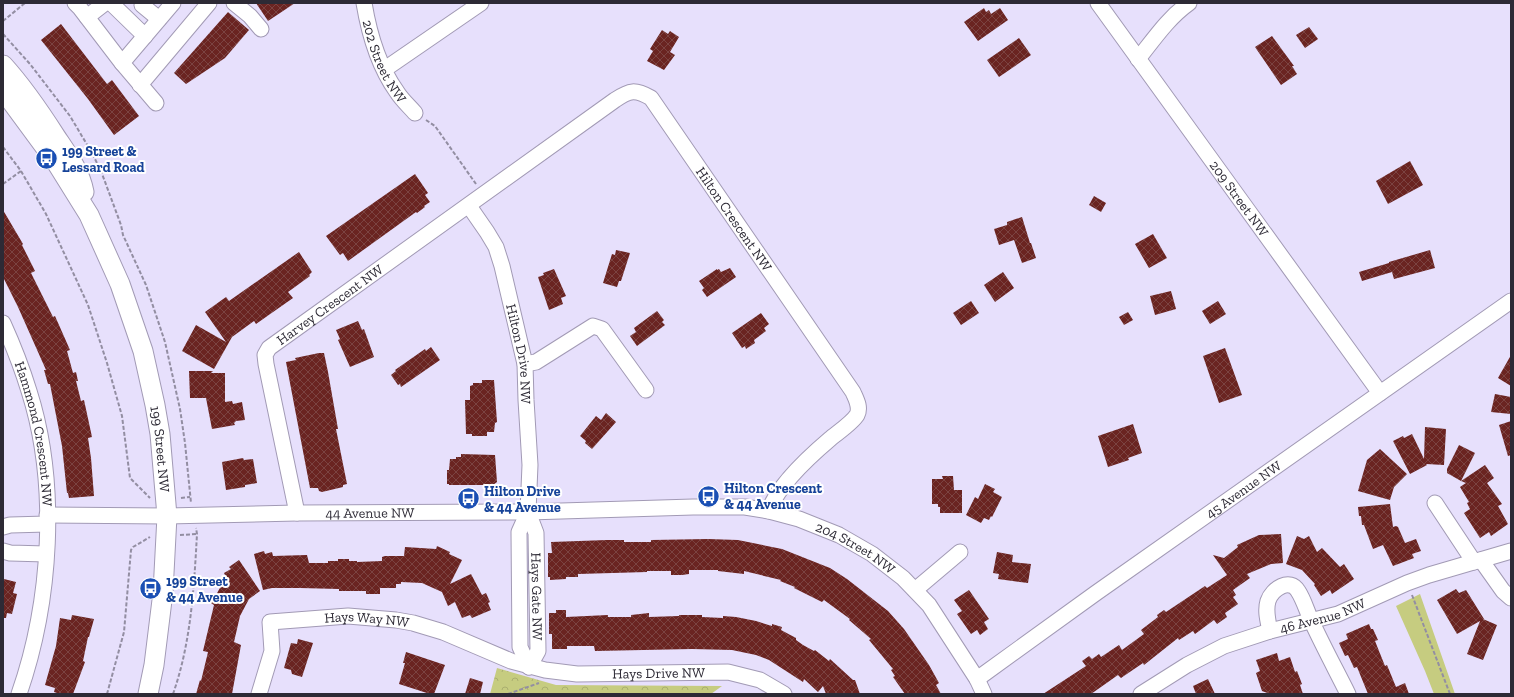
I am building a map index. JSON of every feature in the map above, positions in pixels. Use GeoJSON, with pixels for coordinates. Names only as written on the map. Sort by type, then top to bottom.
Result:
{"type":"FeatureCollection","features":[{"type":"Feature","properties":{"kind":"main road","name":"199 Street NW"},"geometry":{"type":"LineString","coordinates":[[3,65],[40,113],[74,164],[82,179],[89,215]]}},
{"type":"Feature","properties":{"kind":"main road","name":"199 Street NW"},"geometry":{"type":"LineString","coordinates":[[4,92],[56,162],[89,215],[120,284],[143,351],[160,434],[167,535],[154,665],[148,694]]}},
{"type":"Feature","properties":{"kind":"street"},"geometry":{"type":"LineString","coordinates":[[75,3],[122,63],[156,103]]}},
{"type":"Feature","properties":{"kind":"street"},"geometry":{"type":"LineString","coordinates":[[87,17],[105,3]]}},
{"type":"Feature","properties":{"kind":"street"},"geometry":{"type":"LineString","coordinates":[[111,3],[145,36]]}},
{"type":"Feature","properties":{"kind":"street"},"geometry":{"type":"LineString","coordinates":[[140,84],[209,3]]}},
{"type":"Feature","properties":{"kind":"street"},"geometry":{"type":"LineString","coordinates":[[234,3],[250,16],[260,29]]}},
{"type":"Feature","properties":{"kind":"street","name":"202 Street NW"},"geometry":{"type":"LineString","coordinates":[[364,3],[368,24],[385,70],[397,92],[415,113]]}},
{"type":"Feature","properties":{"kind":"street"},"geometry":{"type":"LineString","coordinates":[[385,70],[481,3]]}},
{"type":"Feature","properties":{"kind":"street","name":"209 Street NW"},"geometry":{"type":"LineString","coordinates":[[1098,3],[1380,393]]}},
{"type":"Feature","properties":{"kind":"street"},"geometry":{"type":"LineString","coordinates":[[1138,59],[1163,26],[1176,12],[1188,3]]}},
{"type":"Feature","properties":{"kind":"street"},"geometry":{"type":"LineString","coordinates":[[122,63],[166,9],[142,5]]}},
{"type":"Feature","properties":{"kind":"street","name":"Hilton Crescent NW"},"geometry":{"type":"LineString","coordinates":[[469,206],[626,93],[635,91],[651,98],[848,385],[858,403],[857,414],[846,426],[810,456],[786,484],[771,505],[770,511]]}},
{"type":"Feature","properties":{"kind":"street","name":"Hilton Drive NW"},"geometry":{"type":"LineString","coordinates":[[469,206],[496,247],[502,266],[525,364],[530,465],[528,512]]}},
{"type":"Feature","properties":{"kind":"street","name":"Harvey Crescent NW"},"geometry":{"type":"LineString","coordinates":[[297,513],[267,373],[265,355],[274,344],[469,206]]}},
{"type":"Feature","properties":{"kind":"street","name":"45 Avenue NW"},"geometry":{"type":"LineString","coordinates":[[977,679],[1096,593],[1511,301]]}},
{"type":"Feature","properties":{"kind":"street","name":"Hammond Crescent NW"},"geometry":{"type":"LineString","coordinates":[[3,323],[16,352],[30,392],[38,424],[45,469],[47,520],[45,577],[39,617],[28,667],[20,694]]}},
{"type":"Feature","properties":{"kind":"street"},"geometry":{"type":"LineString","coordinates":[[525,364],[536,362],[593,326],[602,329],[646,390]]}},
{"type":"Feature","properties":{"kind":"street"},"geometry":{"type":"LineString","coordinates":[[1435,503],[1478,561],[1503,591],[1511,598]]}},
{"type":"Feature","properties":{"kind":"street","name":"44 Avenue NW"},"geometry":{"type":"LineString","coordinates":[[47,520],[166,507],[297,513],[528,512],[693,506]]}},
{"type":"Feature","properties":{"kind":"street","name":"204 Street NW"},"geometry":{"type":"LineString","coordinates":[[693,506],[745,507],[770,511],[799,519],[839,536],[872,554],[903,578],[929,605],[977,679],[984,694]]}},
{"type":"Feature","properties":{"kind":"street","name":"Hays Gate NW"},"geometry":{"type":"LineString","coordinates":[[528,512],[536,533],[538,650],[529,667]]}},
{"type":"Feature","properties":{"kind":"street","name":"Hammond Crescent NW"},"geometry":{"type":"LineString","coordinates":[[3,527],[47,520]]}},
{"type":"Feature","properties":{"kind":"street"},"geometry":{"type":"LineString","coordinates":[[3,551],[10,554],[46,554]]}},
{"type":"Feature","properties":{"kind":"street"},"geometry":{"type":"LineString","coordinates":[[915,590],[960,552]]}},
{"type":"Feature","properties":{"kind":"street","name":"46 Avenue NW"},"geometry":{"type":"LineString","coordinates":[[1141,694],[1159,688],[1187,665],[1224,646],[1270,631],[1338,614],[1407,583],[1429,575],[1511,552]]}},
{"type":"Feature","properties":{"kind":"street"},"geometry":{"type":"LineString","coordinates":[[1270,631],[1267,620],[1268,600],[1272,593],[1280,586],[1288,584],[1294,586],[1298,590],[1311,621],[1348,694]]}},
{"type":"Feature","properties":{"kind":"street","name":"Hays Way NW"},"geometry":{"type":"LineString","coordinates":[[259,694],[272,651],[270,622],[348,616],[383,618],[413,623],[443,632],[511,661],[529,667]]}},
{"type":"Feature","properties":{"kind":"street","name":"Hays Drive NW"},"geometry":{"type":"LineString","coordinates":[[529,667],[547,671],[577,674],[728,672],[760,680],[784,694]]}},
{"type":"Feature","properties":{"kind":"path"},"geometry":{"type":"LineString","coordinates":[[3,21],[25,3]]}},
{"type":"Feature","properties":{"kind":"path"},"geometry":{"type":"LineString","coordinates":[[415,113],[435,126],[483,195]]}},
{"type":"Feature","properties":{"kind":"path"},"geometry":{"type":"LineString","coordinates":[[3,147],[21,171],[46,214],[88,305],[122,416],[130,478],[151,500],[166,507],[190,497]]}},
{"type":"Feature","properties":{"kind":"path"},"geometry":{"type":"LineString","coordinates":[[3,184],[21,171]]}},
{"type":"Feature","properties":{"kind":"path"},"geometry":{"type":"LineString","coordinates":[[107,694],[124,632],[131,550],[133,547],[153,535],[197,534],[193,596],[185,650],[173,694]]}},
{"type":"Feature","properties":{"kind":"path"},"geometry":{"type":"LineString","coordinates":[[1407,583],[1450,694]]}},
{"type":"Feature","properties":{"kind":"path"},"geometry":{"type":"LineString","coordinates":[[508,694],[539,683],[547,676],[547,671]]}},
{"type":"Feature","properties":{"kind":"green space"},"geometry":{"type":"Polygon","coordinates":[[[1420,594],[1455,694],[1434,694],[1396,606],[1420,594]]]}},
{"type":"Feature","properties":{"kind":"green space"},"geometry":{"type":"Polygon","coordinates":[[[497,668],[556,685],[722,686],[711,694],[490,694],[497,668]]]}},
{"type":"Feature","properties":{"kind":"building"},"geometry":{"type":"Polygon","coordinates":[[[256,3],[295,3],[268,21],[256,3]]]}},
{"type":"Feature","properties":{"kind":"building"},"geometry":{"type":"Polygon","coordinates":[[[984,8],[986,12],[989,10],[991,14],[1000,8],[1008,20],[978,41],[964,22],[984,8]]]}},
{"type":"Feature","properties":{"kind":"building"},"geometry":{"type":"Polygon","coordinates":[[[228,12],[249,30],[225,58],[186,84],[174,73],[228,12]]]}},
{"type":"Feature","properties":{"kind":"building"},"geometry":{"type":"Polygon","coordinates":[[[61,24],[107,84],[112,80],[139,116],[114,135],[88,99],[41,40],[61,24]]]}},
{"type":"Feature","properties":{"kind":"building"},"geometry":{"type":"Polygon","coordinates":[[[1309,27],[1318,39],[1305,48],[1296,35],[1309,27]]]}},
{"type":"Feature","properties":{"kind":"building"},"geometry":{"type":"Polygon","coordinates":[[[662,30],[668,34],[670,31],[679,37],[670,52],[675,55],[664,70],[647,61],[653,51],[650,49],[662,30]]]}},
{"type":"Feature","properties":{"kind":"building"},"geometry":{"type":"Polygon","coordinates":[[[1272,36],[1294,66],[1292,66],[1297,74],[1281,85],[1255,47],[1272,36]]]}},
{"type":"Feature","properties":{"kind":"building"},"geometry":{"type":"Polygon","coordinates":[[[1019,38],[1031,55],[999,77],[987,60],[1019,38]]]}},
{"type":"Feature","properties":{"kind":"building"},"geometry":{"type":"Polygon","coordinates":[[[1410,161],[1423,185],[1388,204],[1376,181],[1410,161]]]}},
{"type":"Feature","properties":{"kind":"building"},"geometry":{"type":"Polygon","coordinates":[[[415,174],[428,193],[425,195],[430,202],[417,213],[416,212],[348,261],[343,253],[340,255],[326,236],[415,174]]]}},
{"type":"Feature","properties":{"kind":"building"},"geometry":{"type":"Polygon","coordinates":[[[1094,196],[1106,203],[1101,212],[1089,205],[1094,196]]]}},
{"type":"Feature","properties":{"kind":"building"},"geometry":{"type":"Polygon","coordinates":[[[3,210],[23,244],[22,245],[35,271],[31,273],[53,317],[55,316],[70,350],[67,351],[73,373],[76,372],[78,381],[76,381],[81,401],[84,400],[92,437],[88,438],[94,496],[69,498],[67,493],[62,446],[50,384],[48,384],[44,370],[46,370],[3,277],[3,210]]]}},
{"type":"Feature","properties":{"kind":"building"},"geometry":{"type":"Polygon","coordinates":[[[1022,217],[1036,258],[1022,263],[1014,240],[999,245],[994,229],[1007,225],[1007,222],[1022,217]]]}},
{"type":"Feature","properties":{"kind":"building"},"geometry":{"type":"Polygon","coordinates":[[[1153,234],[1167,258],[1149,268],[1135,244],[1153,234]]]}},
{"type":"Feature","properties":{"kind":"building"},"geometry":{"type":"Polygon","coordinates":[[[616,250],[630,253],[621,281],[619,281],[617,287],[603,283],[612,254],[615,255],[616,250]]]}},
{"type":"Feature","properties":{"kind":"building"},"geometry":{"type":"Polygon","coordinates":[[[1430,250],[1435,268],[1394,279],[1392,272],[1362,281],[1359,272],[1430,250]]]}},
{"type":"Feature","properties":{"kind":"building"},"geometry":{"type":"Polygon","coordinates":[[[299,252],[312,272],[309,275],[310,276],[288,292],[293,298],[256,324],[254,321],[232,337],[214,369],[182,351],[196,325],[226,342],[205,312],[226,297],[229,301],[299,252]]]}},
{"type":"Feature","properties":{"kind":"building"},"geometry":{"type":"Polygon","coordinates":[[[730,268],[736,277],[707,297],[702,290],[704,288],[699,281],[717,269],[721,272],[730,268]]]}},
{"type":"Feature","properties":{"kind":"building"},"geometry":{"type":"Polygon","coordinates":[[[554,269],[566,296],[561,298],[563,304],[549,310],[538,277],[544,275],[543,273],[554,269]]]}},
{"type":"Feature","properties":{"kind":"building"},"geometry":{"type":"Polygon","coordinates":[[[1003,272],[1014,288],[995,302],[984,285],[1003,272]]]}},
{"type":"Feature","properties":{"kind":"building"},"geometry":{"type":"Polygon","coordinates":[[[1171,291],[1176,309],[1155,315],[1150,296],[1171,291]]]}},
{"type":"Feature","properties":{"kind":"building"},"geometry":{"type":"Polygon","coordinates":[[[971,301],[979,313],[961,325],[953,313],[971,301]]]}},
{"type":"Feature","properties":{"kind":"building"},"geometry":{"type":"Polygon","coordinates":[[[1218,301],[1226,314],[1210,324],[1202,311],[1218,301]]]}},
{"type":"Feature","properties":{"kind":"building"},"geometry":{"type":"Polygon","coordinates":[[[657,311],[664,320],[662,322],[665,325],[637,346],[630,336],[636,332],[634,328],[657,311]]]}},
{"type":"Feature","properties":{"kind":"building"},"geometry":{"type":"Polygon","coordinates":[[[1128,312],[1133,320],[1124,325],[1119,317],[1128,312]]]}},
{"type":"Feature","properties":{"kind":"building"},"geometry":{"type":"Polygon","coordinates":[[[761,313],[769,324],[764,328],[766,331],[754,340],[755,343],[746,349],[745,346],[742,348],[732,333],[761,313]]]}},
{"type":"Feature","properties":{"kind":"building"},"geometry":{"type":"Polygon","coordinates":[[[358,321],[362,330],[364,329],[374,357],[350,367],[338,340],[340,339],[336,330],[358,321]]]}},
{"type":"Feature","properties":{"kind":"building"},"geometry":{"type":"Polygon","coordinates":[[[431,347],[440,360],[401,387],[400,384],[398,385],[391,375],[396,371],[395,370],[425,349],[426,351],[431,347]]]}},
{"type":"Feature","properties":{"kind":"building"},"geometry":{"type":"Polygon","coordinates":[[[1225,348],[1242,395],[1219,403],[1203,356],[1225,348]]]}},
{"type":"Feature","properties":{"kind":"building"},"geometry":{"type":"Polygon","coordinates":[[[324,353],[338,429],[336,429],[347,484],[343,485],[343,487],[322,492],[319,491],[318,488],[310,488],[286,362],[296,360],[295,358],[324,353]]]}},
{"type":"Feature","properties":{"kind":"building"},"geometry":{"type":"Polygon","coordinates":[[[1511,355],[1511,386],[1498,378],[1511,355]]]}},
{"type":"Feature","properties":{"kind":"building"},"geometry":{"type":"Polygon","coordinates":[[[189,371],[213,371],[211,373],[225,373],[225,402],[232,401],[233,404],[242,402],[245,420],[236,421],[234,423],[235,425],[212,429],[206,398],[190,398],[189,371]]]}},
{"type":"Feature","properties":{"kind":"building"},"geometry":{"type":"Polygon","coordinates":[[[482,380],[494,380],[497,422],[495,423],[494,432],[487,432],[487,436],[472,436],[472,434],[466,434],[465,400],[470,400],[470,386],[473,385],[473,383],[482,383],[482,380]]]}},
{"type":"Feature","properties":{"kind":"building"},"geometry":{"type":"Polygon","coordinates":[[[1495,394],[1511,397],[1511,414],[1491,412],[1495,394]]]}},
{"type":"Feature","properties":{"kind":"building"},"geometry":{"type":"Polygon","coordinates":[[[606,413],[616,422],[592,449],[580,436],[596,416],[601,420],[606,413]]]}},
{"type":"Feature","properties":{"kind":"building"},"geometry":{"type":"Polygon","coordinates":[[[1511,421],[1511,455],[1508,456],[1499,425],[1511,421]]]}},
{"type":"Feature","properties":{"kind":"building"},"geometry":{"type":"Polygon","coordinates":[[[1133,424],[1142,453],[1128,458],[1129,460],[1108,467],[1098,436],[1133,424]]]}},
{"type":"Feature","properties":{"kind":"building"},"geometry":{"type":"Polygon","coordinates":[[[1425,427],[1446,429],[1444,465],[1426,464],[1427,465],[1410,474],[1393,441],[1403,436],[1404,438],[1412,434],[1424,459],[1425,427]]]}},
{"type":"Feature","properties":{"kind":"building"},"geometry":{"type":"Polygon","coordinates":[[[1459,445],[1475,453],[1461,481],[1447,473],[1447,469],[1459,445]]]}},
{"type":"Feature","properties":{"kind":"building"},"geometry":{"type":"Polygon","coordinates":[[[1380,449],[1407,474],[1394,487],[1390,500],[1358,491],[1367,460],[1380,449]]]}},
{"type":"Feature","properties":{"kind":"building"},"geometry":{"type":"Polygon","coordinates":[[[461,454],[495,455],[497,482],[493,485],[447,484],[447,470],[449,470],[450,459],[461,457],[461,454]]]}},
{"type":"Feature","properties":{"kind":"building"},"geometry":{"type":"Polygon","coordinates":[[[243,458],[244,460],[253,459],[257,483],[245,485],[245,487],[226,490],[222,462],[243,458]]]}},
{"type":"Feature","properties":{"kind":"building"},"geometry":{"type":"Polygon","coordinates":[[[1485,465],[1494,478],[1487,483],[1502,504],[1498,506],[1508,524],[1491,536],[1489,532],[1480,538],[1464,513],[1470,509],[1467,503],[1469,502],[1460,487],[1466,483],[1461,481],[1485,465]]]}},
{"type":"Feature","properties":{"kind":"building"},"geometry":{"type":"Polygon","coordinates":[[[942,476],[953,476],[954,490],[962,490],[962,513],[940,513],[940,507],[938,507],[938,504],[932,504],[932,479],[943,479],[942,476]]]}},
{"type":"Feature","properties":{"kind":"building"},"geometry":{"type":"Polygon","coordinates":[[[985,484],[995,489],[993,492],[1002,497],[992,517],[991,516],[989,520],[984,518],[981,523],[966,515],[975,497],[978,499],[985,484]]]}},
{"type":"Feature","properties":{"kind":"building"},"geometry":{"type":"Polygon","coordinates":[[[1390,504],[1393,527],[1398,527],[1405,543],[1416,539],[1421,551],[1412,554],[1414,558],[1393,566],[1383,545],[1373,549],[1364,525],[1362,525],[1358,507],[1390,504]]]}},
{"type":"Feature","properties":{"kind":"building"},"geometry":{"type":"Polygon","coordinates":[[[1281,534],[1283,563],[1271,564],[1247,574],[1250,578],[1233,590],[1236,595],[1233,597],[1238,604],[1225,613],[1227,617],[1217,624],[1214,620],[1195,634],[1193,631],[1179,640],[1178,638],[1144,665],[1143,663],[1121,678],[1118,675],[1091,694],[1043,694],[1086,666],[1082,661],[1089,656],[1092,659],[1099,654],[1101,657],[1119,645],[1122,650],[1144,634],[1141,630],[1158,617],[1157,615],[1164,610],[1166,612],[1205,586],[1207,588],[1227,575],[1213,555],[1224,558],[1238,547],[1237,545],[1259,535],[1281,534]]]}},
{"type":"Feature","properties":{"kind":"building"},"geometry":{"type":"Polygon","coordinates":[[[1297,536],[1304,539],[1309,536],[1317,552],[1322,548],[1340,567],[1344,564],[1354,579],[1332,594],[1330,590],[1321,596],[1314,585],[1315,584],[1302,570],[1286,564],[1297,536]]]}},
{"type":"Feature","properties":{"kind":"building"},"geometry":{"type":"Polygon","coordinates":[[[624,540],[624,542],[651,542],[651,540],[738,540],[782,549],[830,568],[847,579],[888,611],[904,629],[929,665],[939,683],[936,685],[941,694],[905,694],[893,677],[895,676],[891,670],[893,669],[869,640],[871,639],[849,620],[850,619],[824,600],[822,602],[794,588],[795,587],[780,581],[781,580],[744,571],[744,574],[718,570],[689,570],[689,574],[682,575],[671,575],[671,571],[647,571],[578,574],[578,577],[566,577],[566,579],[550,580],[550,577],[548,577],[548,553],[552,553],[551,542],[624,540]]]}},
{"type":"Feature","properties":{"kind":"building"},"geometry":{"type":"Polygon","coordinates":[[[437,546],[462,560],[450,584],[471,574],[482,595],[486,593],[490,602],[488,603],[491,610],[472,618],[470,615],[462,618],[455,602],[448,606],[442,592],[422,583],[401,582],[401,584],[396,584],[396,588],[380,588],[380,594],[366,594],[366,591],[339,591],[339,589],[272,588],[263,590],[254,554],[264,551],[265,554],[272,552],[273,556],[307,555],[309,563],[328,563],[328,561],[338,561],[338,559],[349,559],[349,561],[357,562],[382,561],[382,557],[385,556],[404,556],[405,547],[436,549],[437,546]]]}},
{"type":"Feature","properties":{"kind":"building"},"geometry":{"type":"Polygon","coordinates":[[[997,552],[1013,555],[1012,562],[1031,564],[1028,583],[998,579],[999,574],[993,573],[997,552]]]}},
{"type":"Feature","properties":{"kind":"building"},"geometry":{"type":"Polygon","coordinates":[[[239,560],[260,591],[249,599],[240,616],[234,642],[241,645],[232,694],[196,694],[200,680],[201,681],[208,652],[203,651],[214,605],[209,602],[213,594],[216,595],[226,577],[224,573],[231,569],[229,567],[239,560]]]}},
{"type":"Feature","properties":{"kind":"building"},"geometry":{"type":"Polygon","coordinates":[[[4,579],[16,582],[13,593],[17,594],[12,614],[7,613],[6,618],[3,618],[4,579]]]}},
{"type":"Feature","properties":{"kind":"building"},"geometry":{"type":"Polygon","coordinates":[[[1456,589],[1459,593],[1466,590],[1483,619],[1497,625],[1483,660],[1467,654],[1480,621],[1457,634],[1437,600],[1456,589]]]}},
{"type":"Feature","properties":{"kind":"building"},"geometry":{"type":"Polygon","coordinates":[[[969,590],[989,619],[984,622],[988,629],[980,635],[977,630],[971,634],[957,614],[962,611],[954,600],[969,590]]]}},
{"type":"Feature","properties":{"kind":"building"},"geometry":{"type":"Polygon","coordinates":[[[556,610],[566,610],[566,617],[608,615],[608,617],[631,617],[631,615],[649,613],[649,617],[702,615],[702,617],[723,618],[723,616],[756,621],[772,626],[772,624],[782,627],[781,630],[796,638],[796,640],[803,645],[814,651],[815,650],[829,661],[830,659],[853,680],[855,680],[860,694],[826,694],[823,686],[818,692],[804,679],[803,682],[769,660],[756,655],[732,650],[692,649],[595,651],[594,646],[567,646],[567,649],[552,649],[552,634],[549,634],[549,613],[556,613],[556,610]]]}},
{"type":"Feature","properties":{"kind":"building"},"geometry":{"type":"Polygon","coordinates":[[[72,615],[94,619],[88,637],[83,661],[85,662],[73,694],[60,694],[54,692],[55,688],[45,685],[56,646],[60,618],[71,620],[72,615]]]}},
{"type":"Feature","properties":{"kind":"building"},"geometry":{"type":"Polygon","coordinates":[[[1369,624],[1378,640],[1375,641],[1385,666],[1387,665],[1396,687],[1405,683],[1409,694],[1368,694],[1357,667],[1354,668],[1348,655],[1345,656],[1339,643],[1348,639],[1346,634],[1369,624]]]}},
{"type":"Feature","properties":{"kind":"building"},"geometry":{"type":"Polygon","coordinates":[[[298,639],[313,643],[302,677],[292,674],[291,670],[284,668],[291,643],[297,644],[298,639]]]}},
{"type":"Feature","properties":{"kind":"building"},"geometry":{"type":"Polygon","coordinates":[[[406,652],[445,665],[434,694],[399,684],[405,663],[403,663],[406,652]]]}},
{"type":"Feature","properties":{"kind":"building"},"geometry":{"type":"Polygon","coordinates":[[[1277,653],[1279,661],[1290,657],[1295,672],[1297,671],[1302,684],[1300,685],[1303,694],[1270,694],[1262,691],[1256,673],[1260,671],[1256,660],[1277,653]]]}},
{"type":"Feature","properties":{"kind":"building"},"geometry":{"type":"Polygon","coordinates":[[[470,678],[483,682],[480,694],[465,694],[470,678]]]}},
{"type":"Feature","properties":{"kind":"building"},"geometry":{"type":"Polygon","coordinates":[[[1208,679],[1215,694],[1196,694],[1193,686],[1208,679]]]}},
{"type":"Feature","properties":{"kind":"place","name":"199 Street & Lessard Road"},"geometry":{"type":"Point","coordinates":[46,159]}},
{"type":"Feature","properties":{"kind":"place","name":"Hilton Crescent & 44 Avenue"},"geometry":{"type":"Point","coordinates":[709,496]}},
{"type":"Feature","properties":{"kind":"place","name":"Hilton Drive & 44 Avenue"},"geometry":{"type":"Point","coordinates":[468,499]}},
{"type":"Feature","properties":{"kind":"place","name":"199 Street & 44 Avenue"},"geometry":{"type":"Point","coordinates":[151,589]}}]}
